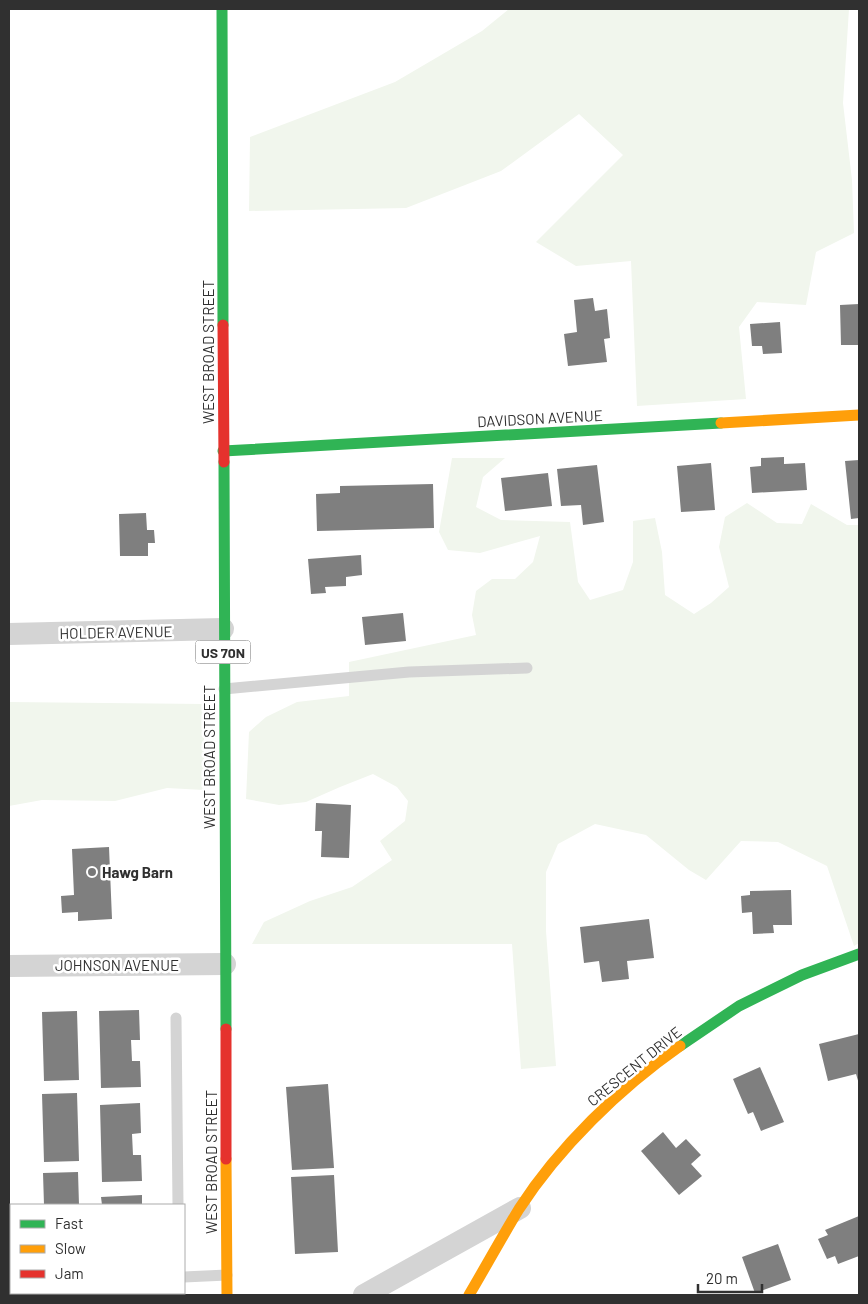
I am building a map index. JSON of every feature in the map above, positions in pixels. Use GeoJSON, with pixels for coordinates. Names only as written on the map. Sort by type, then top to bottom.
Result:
{"type":"FeatureCollection","features":[{"type":"Feature","properties":{"kind":"main road","name":"WEST BROAD STREET"},"geometry":{"type":"LineString","coordinates":[[222,9],[227,1295]]}},
{"type":"Feature","properties":{"kind":"main road","name":"DAVIDSON AVENUE"},"geometry":{"type":"LineString","coordinates":[[223,451],[859,415]]}},
{"type":"Feature","properties":{"kind":"main road","name":"CRESCENT DRIVE"},"geometry":{"type":"LineString","coordinates":[[469,1295],[520,1208],[552,1165],[606,1105],[675,1050],[739,1006],[802,975],[859,954]]}},
{"type":"Feature","properties":{"kind":"street","name":"HOLDER AVENUE"},"geometry":{"type":"LineString","coordinates":[[9,634],[223,629]]}},
{"type":"Feature","properties":{"kind":"street","name":"JOHNSON AVENUE"},"geometry":{"type":"LineString","coordinates":[[9,966],[225,964]]}},
{"type":"Feature","properties":{"kind":"street"},"geometry":{"type":"LineString","coordinates":[[364,1295],[520,1208]]}},
{"type":"Feature","properties":{"kind":"lane"},"geometry":{"type":"LineString","coordinates":[[224,689],[409,672],[527,668]]}},
{"type":"Feature","properties":{"kind":"lane"},"geometry":{"type":"LineString","coordinates":[[176,1018],[178,1204]]}},
{"type":"Feature","properties":{"kind":"lane"},"geometry":{"type":"LineString","coordinates":[[185,1277],[227,1275]]}},
{"type":"Feature","properties":{"kind":"shaded area"},"geometry":{"type":"Polygon","coordinates":[[[509,9],[849,9],[843,103],[852,180],[854,233],[816,252],[806,305],[757,302],[739,327],[746,399],[637,406],[631,261],[576,266],[536,242],[623,155],[579,114],[501,171],[406,208],[249,211],[250,137],[395,82],[482,31],[509,9]]]}},
{"type":"Feature","properties":{"kind":"shaded area"},"geometry":{"type":"Polygon","coordinates":[[[452,458],[505,458],[483,477],[476,507],[501,520],[570,522],[578,582],[590,600],[623,590],[633,562],[633,521],[655,518],[662,552],[665,595],[694,614],[711,603],[729,587],[719,547],[725,517],[747,503],[777,523],[802,524],[811,504],[847,525],[859,525],[859,943],[854,946],[827,866],[778,842],[741,841],[706,880],[689,870],[646,835],[595,824],[558,844],[546,872],[546,931],[556,1066],[521,1069],[512,944],[252,944],[264,922],[310,901],[352,887],[392,860],[380,841],[405,821],[408,801],[397,787],[373,774],[306,802],[279,805],[246,799],[249,732],[266,717],[297,702],[349,696],[349,662],[476,635],[472,615],[476,591],[492,579],[515,579],[533,562],[540,536],[480,553],[448,550],[439,532],[452,458]]]}},
{"type":"Feature","properties":{"kind":"shaded area"},"geometry":{"type":"Polygon","coordinates":[[[9,702],[204,704],[204,790],[167,788],[115,801],[42,800],[9,806],[9,702]]]}},
{"type":"Feature","properties":{"kind":"building"},"geometry":{"type":"Polygon","coordinates":[[[593,298],[595,311],[607,309],[610,338],[604,339],[607,362],[568,366],[564,334],[577,332],[574,300],[593,298]]]}},
{"type":"Feature","properties":{"kind":"building"},"geometry":{"type":"Polygon","coordinates":[[[859,304],[859,345],[841,345],[840,305],[859,304]]]}},
{"type":"Feature","properties":{"kind":"building"},"geometry":{"type":"Polygon","coordinates":[[[780,322],[782,353],[763,354],[762,346],[752,346],[750,324],[780,322]]]}},
{"type":"Feature","properties":{"kind":"building"},"geometry":{"type":"Polygon","coordinates":[[[784,457],[784,464],[805,463],[807,490],[752,493],[750,467],[761,466],[761,458],[784,457]]]}},
{"type":"Feature","properties":{"kind":"building"},"geometry":{"type":"Polygon","coordinates":[[[859,460],[859,518],[851,519],[845,461],[859,460]]]}},
{"type":"Feature","properties":{"kind":"building"},"geometry":{"type":"Polygon","coordinates":[[[711,463],[715,510],[681,512],[677,466],[711,463]]]}},
{"type":"Feature","properties":{"kind":"building"},"geometry":{"type":"Polygon","coordinates":[[[597,465],[604,522],[583,525],[581,505],[561,506],[557,469],[597,465]]]}},
{"type":"Feature","properties":{"kind":"building"},"geometry":{"type":"Polygon","coordinates":[[[548,473],[552,506],[505,511],[501,478],[548,473]]]}},
{"type":"Feature","properties":{"kind":"building"},"geometry":{"type":"Polygon","coordinates":[[[433,484],[434,528],[317,531],[316,494],[340,493],[340,486],[433,484]]]}},
{"type":"Feature","properties":{"kind":"building"},"geometry":{"type":"Polygon","coordinates":[[[146,513],[147,530],[154,530],[155,543],[148,543],[148,556],[120,556],[119,514],[146,513]]]}},
{"type":"Feature","properties":{"kind":"building"},"geometry":{"type":"Polygon","coordinates":[[[361,555],[362,575],[346,577],[346,586],[325,587],[326,593],[311,594],[308,559],[361,555]]]}},
{"type":"Feature","properties":{"kind":"building"},"geometry":{"type":"Polygon","coordinates":[[[403,613],[406,641],[365,645],[362,617],[403,613]]]}},
{"type":"Feature","properties":{"kind":"building"},"geometry":{"type":"Polygon","coordinates":[[[316,803],[351,805],[349,858],[321,857],[322,831],[315,831],[316,803]]]}},
{"type":"Feature","properties":{"kind":"building","name":"Hawg Barn"},"geometry":{"type":"Polygon","coordinates":[[[109,847],[112,919],[78,921],[78,912],[62,913],[61,896],[74,895],[72,849],[109,847]]]}},
{"type":"Feature","properties":{"kind":"building"},"geometry":{"type":"Polygon","coordinates":[[[791,890],[792,925],[773,925],[774,933],[753,934],[752,912],[742,913],[741,896],[750,895],[750,891],[791,890]]]}},
{"type":"Feature","properties":{"kind":"building"},"geometry":{"type":"Polygon","coordinates":[[[649,919],[654,958],[627,961],[629,979],[602,982],[599,961],[584,963],[580,927],[649,919]]]}},
{"type":"Feature","properties":{"kind":"building"},"geometry":{"type":"Polygon","coordinates":[[[139,1010],[140,1040],[131,1040],[132,1061],[140,1061],[141,1087],[101,1088],[99,1011],[139,1010]]]}},
{"type":"Feature","properties":{"kind":"building"},"geometry":{"type":"Polygon","coordinates":[[[77,1011],[79,1080],[44,1081],[42,1012],[77,1011]]]}},
{"type":"Feature","properties":{"kind":"building"},"geometry":{"type":"Polygon","coordinates":[[[859,1034],[859,1084],[856,1074],[828,1081],[819,1044],[859,1034]]]}},
{"type":"Feature","properties":{"kind":"building"},"geometry":{"type":"Polygon","coordinates":[[[760,1067],[784,1122],[761,1131],[753,1112],[748,1114],[733,1079],[760,1067]]]}},
{"type":"Feature","properties":{"kind":"building"},"geometry":{"type":"Polygon","coordinates":[[[328,1084],[334,1168],[292,1170],[286,1087],[328,1084]]]}},
{"type":"Feature","properties":{"kind":"building"},"geometry":{"type":"Polygon","coordinates":[[[77,1093],[79,1161],[44,1162],[42,1094],[77,1093]]]}},
{"type":"Feature","properties":{"kind":"building"},"geometry":{"type":"Polygon","coordinates":[[[140,1103],[141,1133],[132,1134],[133,1155],[141,1155],[142,1181],[102,1182],[100,1105],[140,1103]]]}},
{"type":"Feature","properties":{"kind":"building"},"geometry":{"type":"Polygon","coordinates":[[[663,1132],[676,1148],[686,1139],[701,1155],[691,1164],[702,1176],[679,1195],[641,1151],[663,1132]]]}},
{"type":"Feature","properties":{"kind":"building"},"geometry":{"type":"Polygon","coordinates":[[[78,1172],[79,1204],[44,1204],[43,1173],[78,1172]]]}},
{"type":"Feature","properties":{"kind":"building"},"geometry":{"type":"Polygon","coordinates":[[[334,1175],[338,1252],[295,1254],[291,1177],[334,1175]]]}},
{"type":"Feature","properties":{"kind":"building"},"geometry":{"type":"Polygon","coordinates":[[[142,1195],[142,1204],[102,1204],[101,1197],[142,1195]]]}},
{"type":"Feature","properties":{"kind":"building"},"geometry":{"type":"Polygon","coordinates":[[[859,1216],[859,1256],[838,1264],[835,1256],[827,1259],[818,1239],[828,1235],[825,1230],[859,1216]]]}},
{"type":"Feature","properties":{"kind":"building"},"geometry":{"type":"Polygon","coordinates":[[[778,1244],[791,1280],[755,1293],[742,1257],[778,1244]]]}},
{"type":"Feature","properties":{"kind":"building"},"geometry":{"type":"Polygon","coordinates":[[[45,1294],[80,1294],[80,1295],[45,1294]]]}},
{"type":"Feature","properties":{"kind":"building"},"geometry":{"type":"Polygon","coordinates":[[[102,1294],[143,1294],[143,1295],[102,1294]]]}},
{"type":"Feature","properties":{"kind":"traffic: fast"},"geometry":{"type":"LineString","coordinates":[[222,9],[223,325]]}},
{"type":"Feature","properties":{"kind":"traffic: fast"},"geometry":{"type":"LineString","coordinates":[[223,451],[721,423]]}},
{"type":"Feature","properties":{"kind":"traffic: fast"},"geometry":{"type":"LineString","coordinates":[[224,462],[226,1029]]}},
{"type":"Feature","properties":{"kind":"traffic: fast"},"geometry":{"type":"LineString","coordinates":[[680,1046],[739,1006],[802,975],[859,954]]}},
{"type":"Feature","properties":{"kind":"traffic: slow"},"geometry":{"type":"LineString","coordinates":[[721,423],[859,415]]}},
{"type":"Feature","properties":{"kind":"traffic: slow"},"geometry":{"type":"LineString","coordinates":[[469,1295],[519,1209],[553,1163],[613,1100],[635,1080],[680,1046]]}},
{"type":"Feature","properties":{"kind":"traffic: slow"},"geometry":{"type":"LineString","coordinates":[[226,1159],[227,1295]]}},
{"type":"Feature","properties":{"kind":"traffic: jam"},"geometry":{"type":"LineString","coordinates":[[223,325],[224,462]]}},
{"type":"Feature","properties":{"kind":"traffic: jam"},"geometry":{"type":"LineString","coordinates":[[226,1029],[226,1159]]}},
{"type":"Feature","properties":{"kind":"place","name":"Hawg Barn"},"geometry":{"type":"Point","coordinates":[92,872]}}]}
